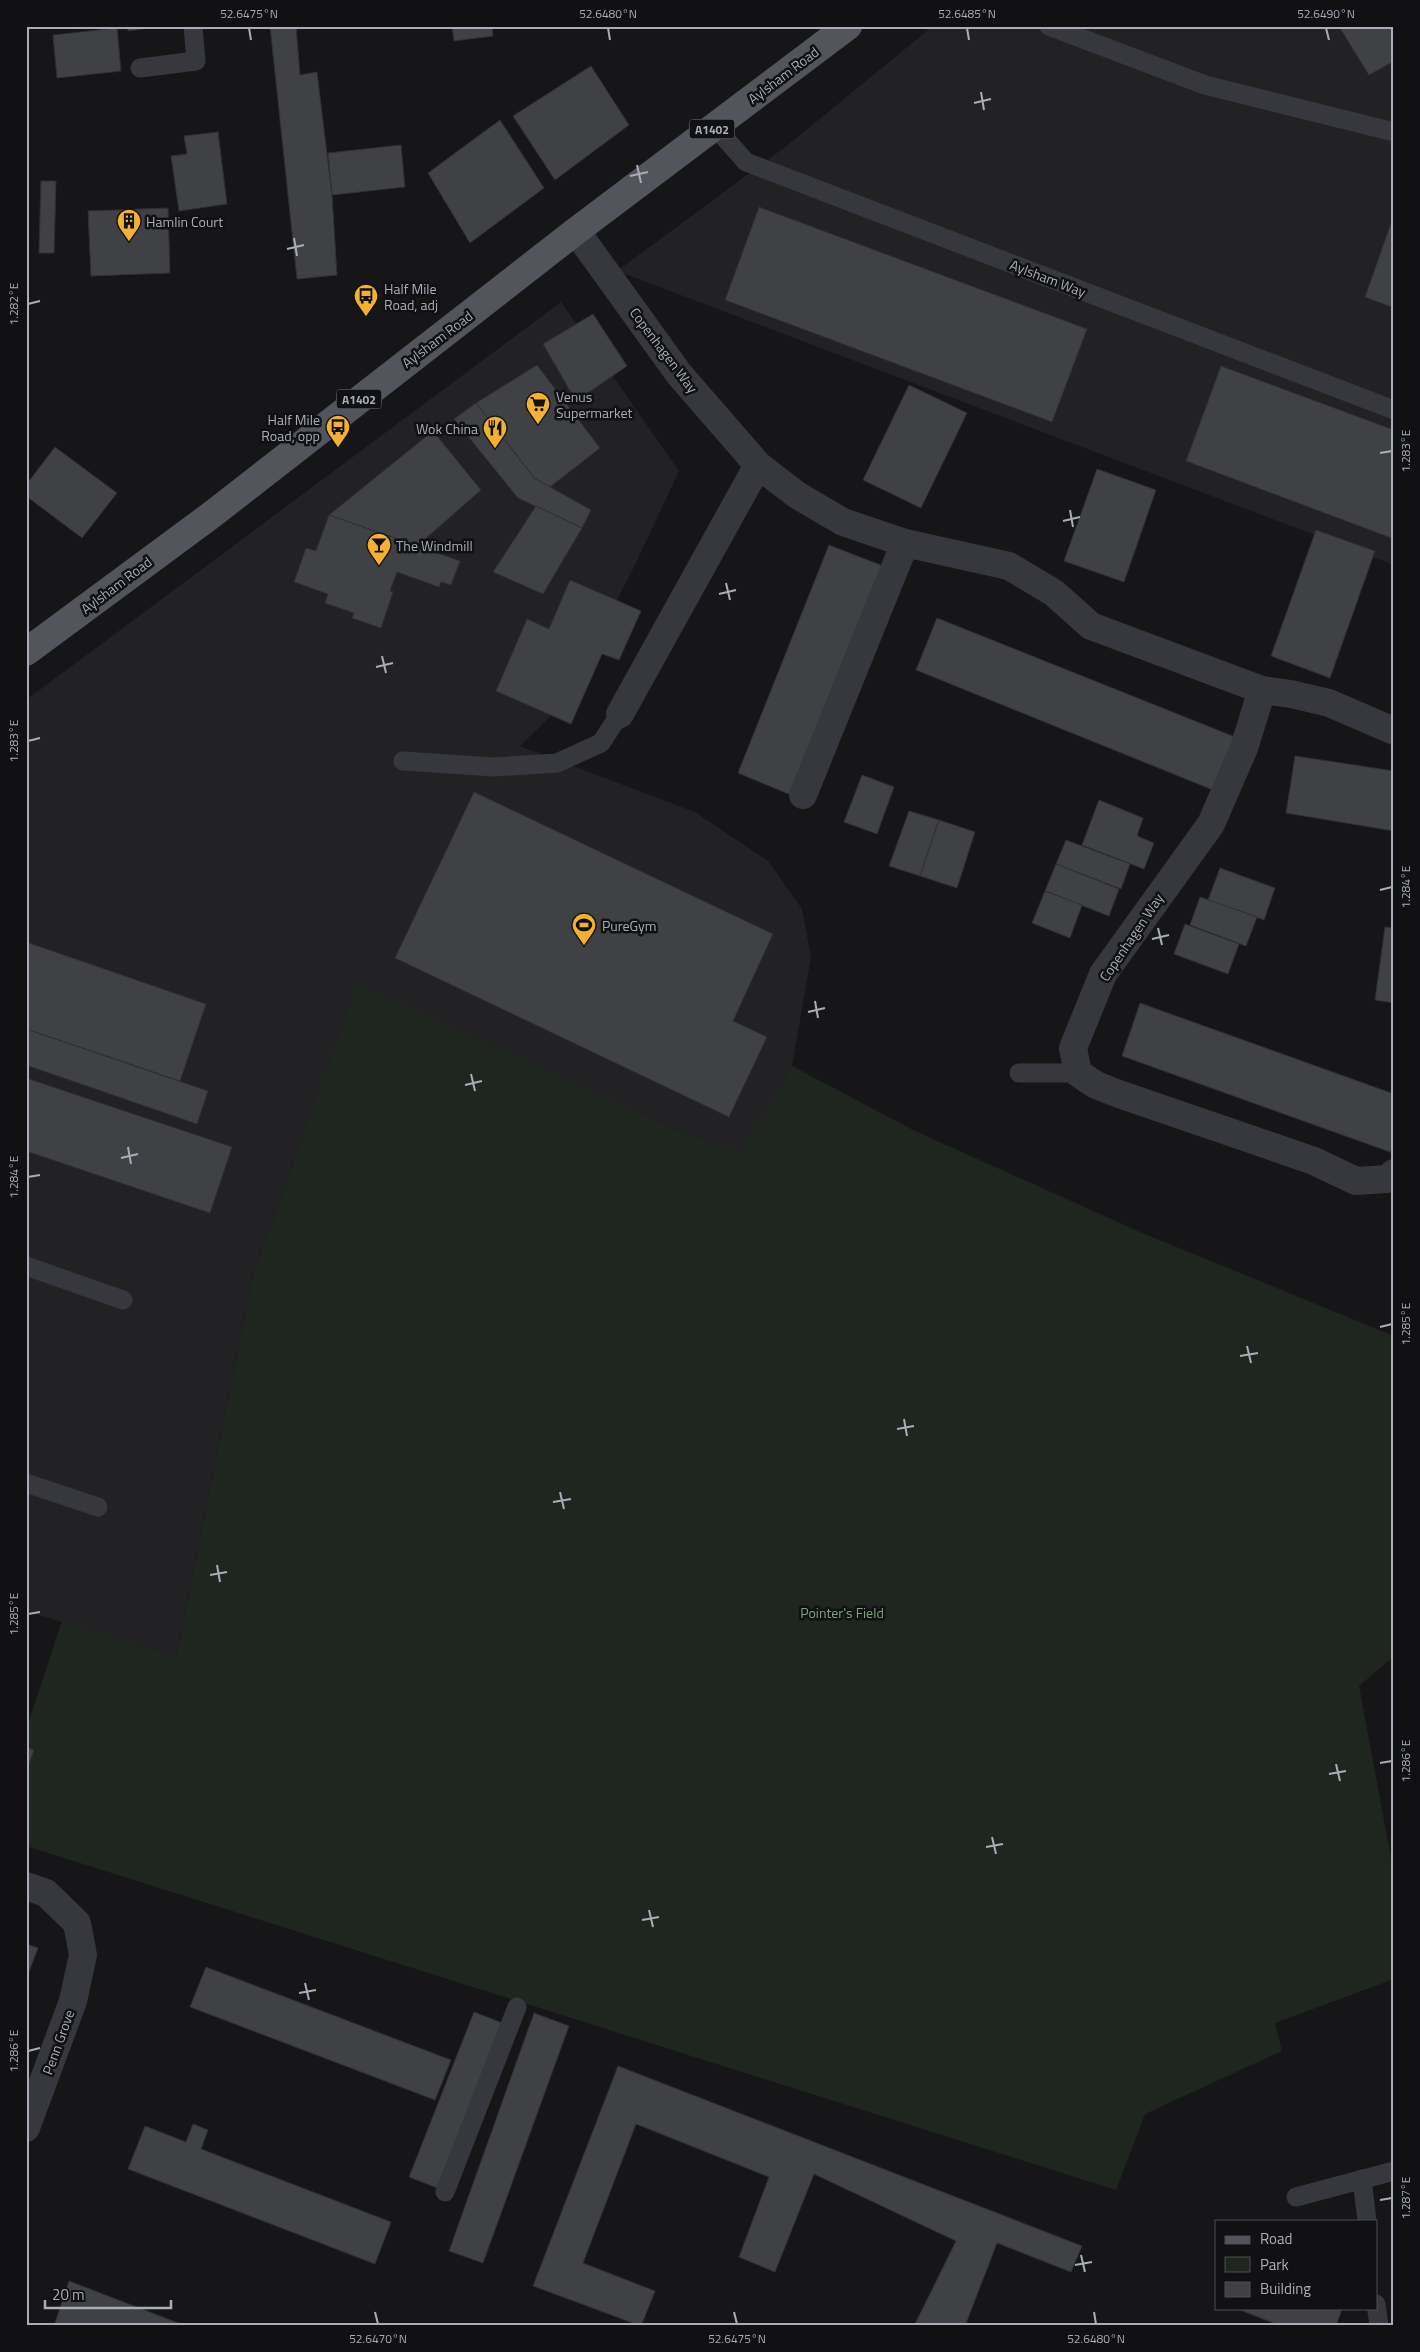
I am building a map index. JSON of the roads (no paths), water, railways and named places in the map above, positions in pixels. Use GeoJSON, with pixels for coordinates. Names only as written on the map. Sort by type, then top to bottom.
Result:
{"type":"FeatureCollection","features":[{"type":"Feature","properties":{"kind":"main road","name":"Aylsham Road"},"geometry":{"type":"LineString","coordinates":[[26,652],[278,464],[386,377],[576,231],[848,26]]}},
{"type":"Feature","properties":{"kind":"street","name":"Copenhagen Way"},"geometry":{"type":"LineString","coordinates":[[576,231],[679,374],[758,466],[797,495],[843,522],[905,542],[1009,566],[1054,593],[1090,626],[1262,690],[1291,694],[1329,703],[1394,731]]}},
{"type":"Feature","properties":{"kind":"street"},"geometry":{"type":"LineString","coordinates":[[620,714],[758,466]]}},
{"type":"Feature","properties":{"kind":"street"},"geometry":{"type":"LineString","coordinates":[[803,795],[905,542]]}},
{"type":"Feature","properties":{"kind":"street","name":"Copenhagen Way"},"geometry":{"type":"LineString","coordinates":[[1078,1073],[1073,1048],[1103,974],[1211,824],[1244,748],[1262,690]]}},
{"type":"Feature","properties":{"kind":"street"},"geometry":{"type":"LineString","coordinates":[[1078,1073],[1096,1085],[1119,1094],[1314,1161],[1356,1181],[1387,1179],[1394,1173]]}},
{"type":"Feature","properties":{"kind":"street","name":"Penn Grove"},"geometry":{"type":"LineString","coordinates":[[26,1886],[46,1893],[77,1922],[82,1954],[73,2001],[26,2128]]}},
{"type":"Feature","properties":{"kind":"lane"},"geometry":{"type":"LineString","coordinates":[[140,68],[196,61],[193,26]]}},
{"type":"Feature","properties":{"kind":"lane"},"geometry":{"type":"LineString","coordinates":[[1049,26],[1205,85],[1394,132]]}},
{"type":"Feature","properties":{"kind":"lane","name":"Aylsham Way"},"geometry":{"type":"LineString","coordinates":[[715,127],[746,162],[1394,410]]}},
{"type":"Feature","properties":{"kind":"lane"},"geometry":{"type":"LineString","coordinates":[[402,761],[494,767],[557,763],[600,743],[620,714]]}},
{"type":"Feature","properties":{"kind":"lane"},"geometry":{"type":"LineString","coordinates":[[1019,1073],[1078,1073]]}},
{"type":"Feature","properties":{"kind":"lane"},"geometry":{"type":"LineString","coordinates":[[26,1266],[123,1300]]}},
{"type":"Feature","properties":{"kind":"lane"},"geometry":{"type":"LineString","coordinates":[[26,1483],[98,1507]]}},
{"type":"Feature","properties":{"kind":"lane"},"geometry":{"type":"LineString","coordinates":[[446,2192],[517,2007]]}},
{"type":"Feature","properties":{"kind":"lane"},"geometry":{"type":"LineString","coordinates":[[1296,2197],[1394,2171]]}},
{"type":"Feature","properties":{"kind":"lane"},"geometry":{"type":"LineString","coordinates":[[1362,2179],[1367,2220]]}},
{"type":"Feature","properties":{"kind":"lane"},"geometry":{"type":"LineString","coordinates":[[1377,2310],[1379,2326]]}},
{"type":"Feature","properties":{"kind":"place","name":"Hamlin Court"},"geometry":{"type":"Point","coordinates":[129,242]}},
{"type":"Feature","properties":{"kind":"place","name":"Half Mile Road, adj"},"geometry":{"type":"Point","coordinates":[366,317]}},
{"type":"Feature","properties":{"kind":"place","name":"Venus Supermarket"},"geometry":{"type":"Point","coordinates":[538,425]}},
{"type":"Feature","properties":{"kind":"place","name":"Half Mile Road, opp"},"geometry":{"type":"Point","coordinates":[338,448]}},
{"type":"Feature","properties":{"kind":"place","name":"Wok China"},"geometry":{"type":"Point","coordinates":[495,449]}},
{"type":"Feature","properties":{"kind":"place","name":"The Windmill"},"geometry":{"type":"Point","coordinates":[379,566]}},
{"type":"Feature","properties":{"kind":"place","name":"PureGym"},"geometry":{"type":"Point","coordinates":[584,946]}},
{"type":"Feature","properties":{"kind":"park label","name":"Pointer's Field"},"geometry":{"type":"Point","coordinates":[842,1612]}}]}
